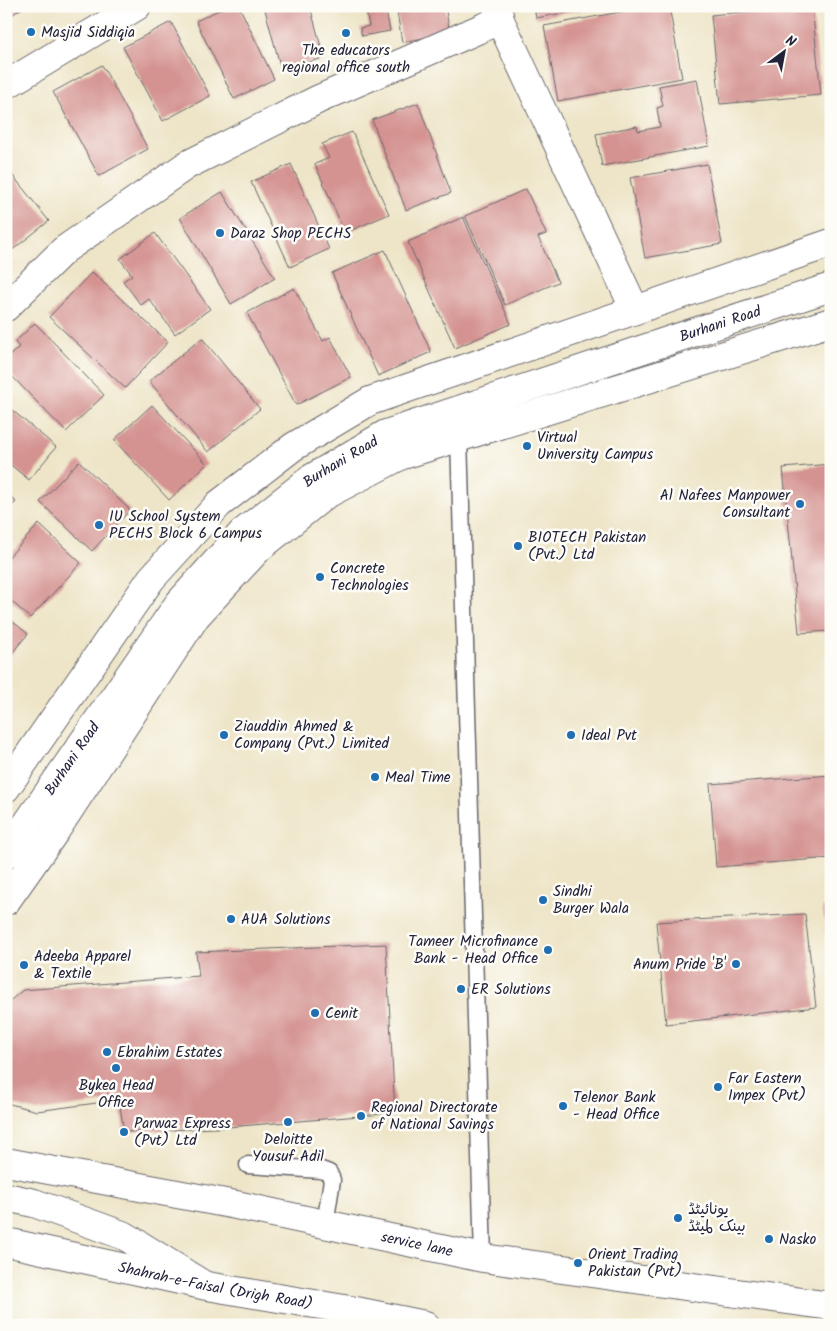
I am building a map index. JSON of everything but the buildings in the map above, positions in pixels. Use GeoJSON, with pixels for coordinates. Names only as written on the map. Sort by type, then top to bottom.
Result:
{"type":"FeatureCollection","features":[{"type":"Feature","properties":{"kind":"main road"},"geometry":{"type":"LineString","coordinates":[[6,85],[137,6]]}},
{"type":"Feature","properties":{"kind":"main road"},"geometry":{"type":"LineString","coordinates":[[6,307],[64,250],[187,165],[498,13],[635,310]]}},
{"type":"Feature","properties":{"kind":"main road"},"geometry":{"type":"LineString","coordinates":[[6,788],[151,579],[219,504],[293,447],[370,401],[831,243]]}},
{"type":"Feature","properties":{"kind":"main road","name":"Burhani Road"},"geometry":{"type":"LineString","coordinates":[[6,854],[178,603],[242,533],[312,478],[386,434],[831,287]]}},
{"type":"Feature","properties":{"kind":"main road"},"geometry":{"type":"LineString","coordinates":[[6,901],[54,833],[196,616],[259,548],[325,494],[400,456],[831,322]]}},
{"type":"Feature","properties":{"kind":"main road","name":"service lane"},"geometry":{"type":"LineString","coordinates":[[6,1162],[236,1205],[483,1258],[831,1306]]}},
{"type":"Feature","properties":{"kind":"main road"},"geometry":{"type":"LineString","coordinates":[[6,1197],[34,1203],[125,1236],[207,1286]]}},
{"type":"Feature","properties":{"kind":"main road","name":"Shahrah-e-Faisal (Drigh Road)"},"geometry":{"type":"LineString","coordinates":[[6,1242],[207,1286],[356,1311],[425,1325]]}},
{"type":"Feature","properties":{"kind":"lane"},"geometry":{"type":"LineString","coordinates":[[459,437],[483,1258]]}},
{"type":"Feature","properties":{"kind":"lane"},"geometry":{"type":"LineString","coordinates":[[248,1165],[321,1170],[329,1173],[332,1180],[325,1224]]}},
{"type":"Feature","properties":{"kind":"place","name":"Masjid Siddiqia"},"geometry":{"type":"Point","coordinates":[31,32]}},
{"type":"Feature","properties":{"kind":"place","name":"The educators regional office south"},"geometry":{"type":"Point","coordinates":[346,33]}},
{"type":"Feature","properties":{"kind":"place","name":"Daraz Shop PECHS"},"geometry":{"type":"Point","coordinates":[220,233]}},
{"type":"Feature","properties":{"kind":"place","name":"Virtual University Campus"},"geometry":{"type":"Point","coordinates":[527,446]}},
{"type":"Feature","properties":{"kind":"place","name":"Al Nafees Manpower Consultant"},"geometry":{"type":"Point","coordinates":[800,504]}},
{"type":"Feature","properties":{"kind":"place","name":"IU School System PECHS Block 6 Campus"},"geometry":{"type":"Point","coordinates":[99,525]}},
{"type":"Feature","properties":{"kind":"place","name":"BIOTECH Pakistan (Pvt.) Ltd"},"geometry":{"type":"Point","coordinates":[518,546]}},
{"type":"Feature","properties":{"kind":"place","name":"Concrete Technologies"},"geometry":{"type":"Point","coordinates":[320,577]}},
{"type":"Feature","properties":{"kind":"place","name":"Ziauddin Ahmed & Company (Pvt.) Limited"},"geometry":{"type":"Point","coordinates":[224,735]}},
{"type":"Feature","properties":{"kind":"place","name":"Ideal Pvt"},"geometry":{"type":"Point","coordinates":[571,735]}},
{"type":"Feature","properties":{"kind":"place","name":"Meal Time"},"geometry":{"type":"Point","coordinates":[375,777]}},
{"type":"Feature","properties":{"kind":"place","name":"Sindhi Burger Wala"},"geometry":{"type":"Point","coordinates":[543,900]}},
{"type":"Feature","properties":{"kind":"place","name":"AUA Solutions"},"geometry":{"type":"Point","coordinates":[231,919]}},
{"type":"Feature","properties":{"kind":"place","name":"Tameer Microfinance Bank - Head Office"},"geometry":{"type":"Point","coordinates":[548,950]}},
{"type":"Feature","properties":{"kind":"place","name":"Anum Pride 'B'"},"geometry":{"type":"Point","coordinates":[736,964]}},
{"type":"Feature","properties":{"kind":"place","name":"Adeeba Apparel & Textile"},"geometry":{"type":"Point","coordinates":[24,965]}},
{"type":"Feature","properties":{"kind":"place","name":"ER Solutions"},"geometry":{"type":"Point","coordinates":[461,989]}},
{"type":"Feature","properties":{"kind":"place","name":"Cenit"},"geometry":{"type":"Point","coordinates":[315,1013]}},
{"type":"Feature","properties":{"kind":"place","name":"Ebrahim Estates"},"geometry":{"type":"Point","coordinates":[107,1052]}},
{"type":"Feature","properties":{"kind":"place","name":"Bykea Head Office"},"geometry":{"type":"Point","coordinates":[116,1068]}},
{"type":"Feature","properties":{"kind":"place","name":"Far Eastern Impex (Pvt)"},"geometry":{"type":"Point","coordinates":[718,1087]}},
{"type":"Feature","properties":{"kind":"place","name":"Telenor Bank - Head Office"},"geometry":{"type":"Point","coordinates":[563,1106]}},
{"type":"Feature","properties":{"kind":"place","name":"Regional Directorate of National Savings"},"geometry":{"type":"Point","coordinates":[361,1116]}},
{"type":"Feature","properties":{"kind":"place","name":"Deloitte Yousuf Adil"},"geometry":{"type":"Point","coordinates":[288,1122]}},
{"type":"Feature","properties":{"kind":"place","name":"Parwaz Express (Pvt) Ltd"},"geometry":{"type":"Point","coordinates":[124,1132]}},
{"type":"Feature","properties":{"kind":"place","name":"یونائیٹڈ بینک لمیٹڈ"},"geometry":{"type":"Point","coordinates":[678,1218]}},
{"type":"Feature","properties":{"kind":"place","name":"Nasko"},"geometry":{"type":"Point","coordinates":[769,1239]}},
{"type":"Feature","properties":{"kind":"place","name":"Orient Trading Pakistan (Pvt)"},"geometry":{"type":"Point","coordinates":[578,1263]}}]}
